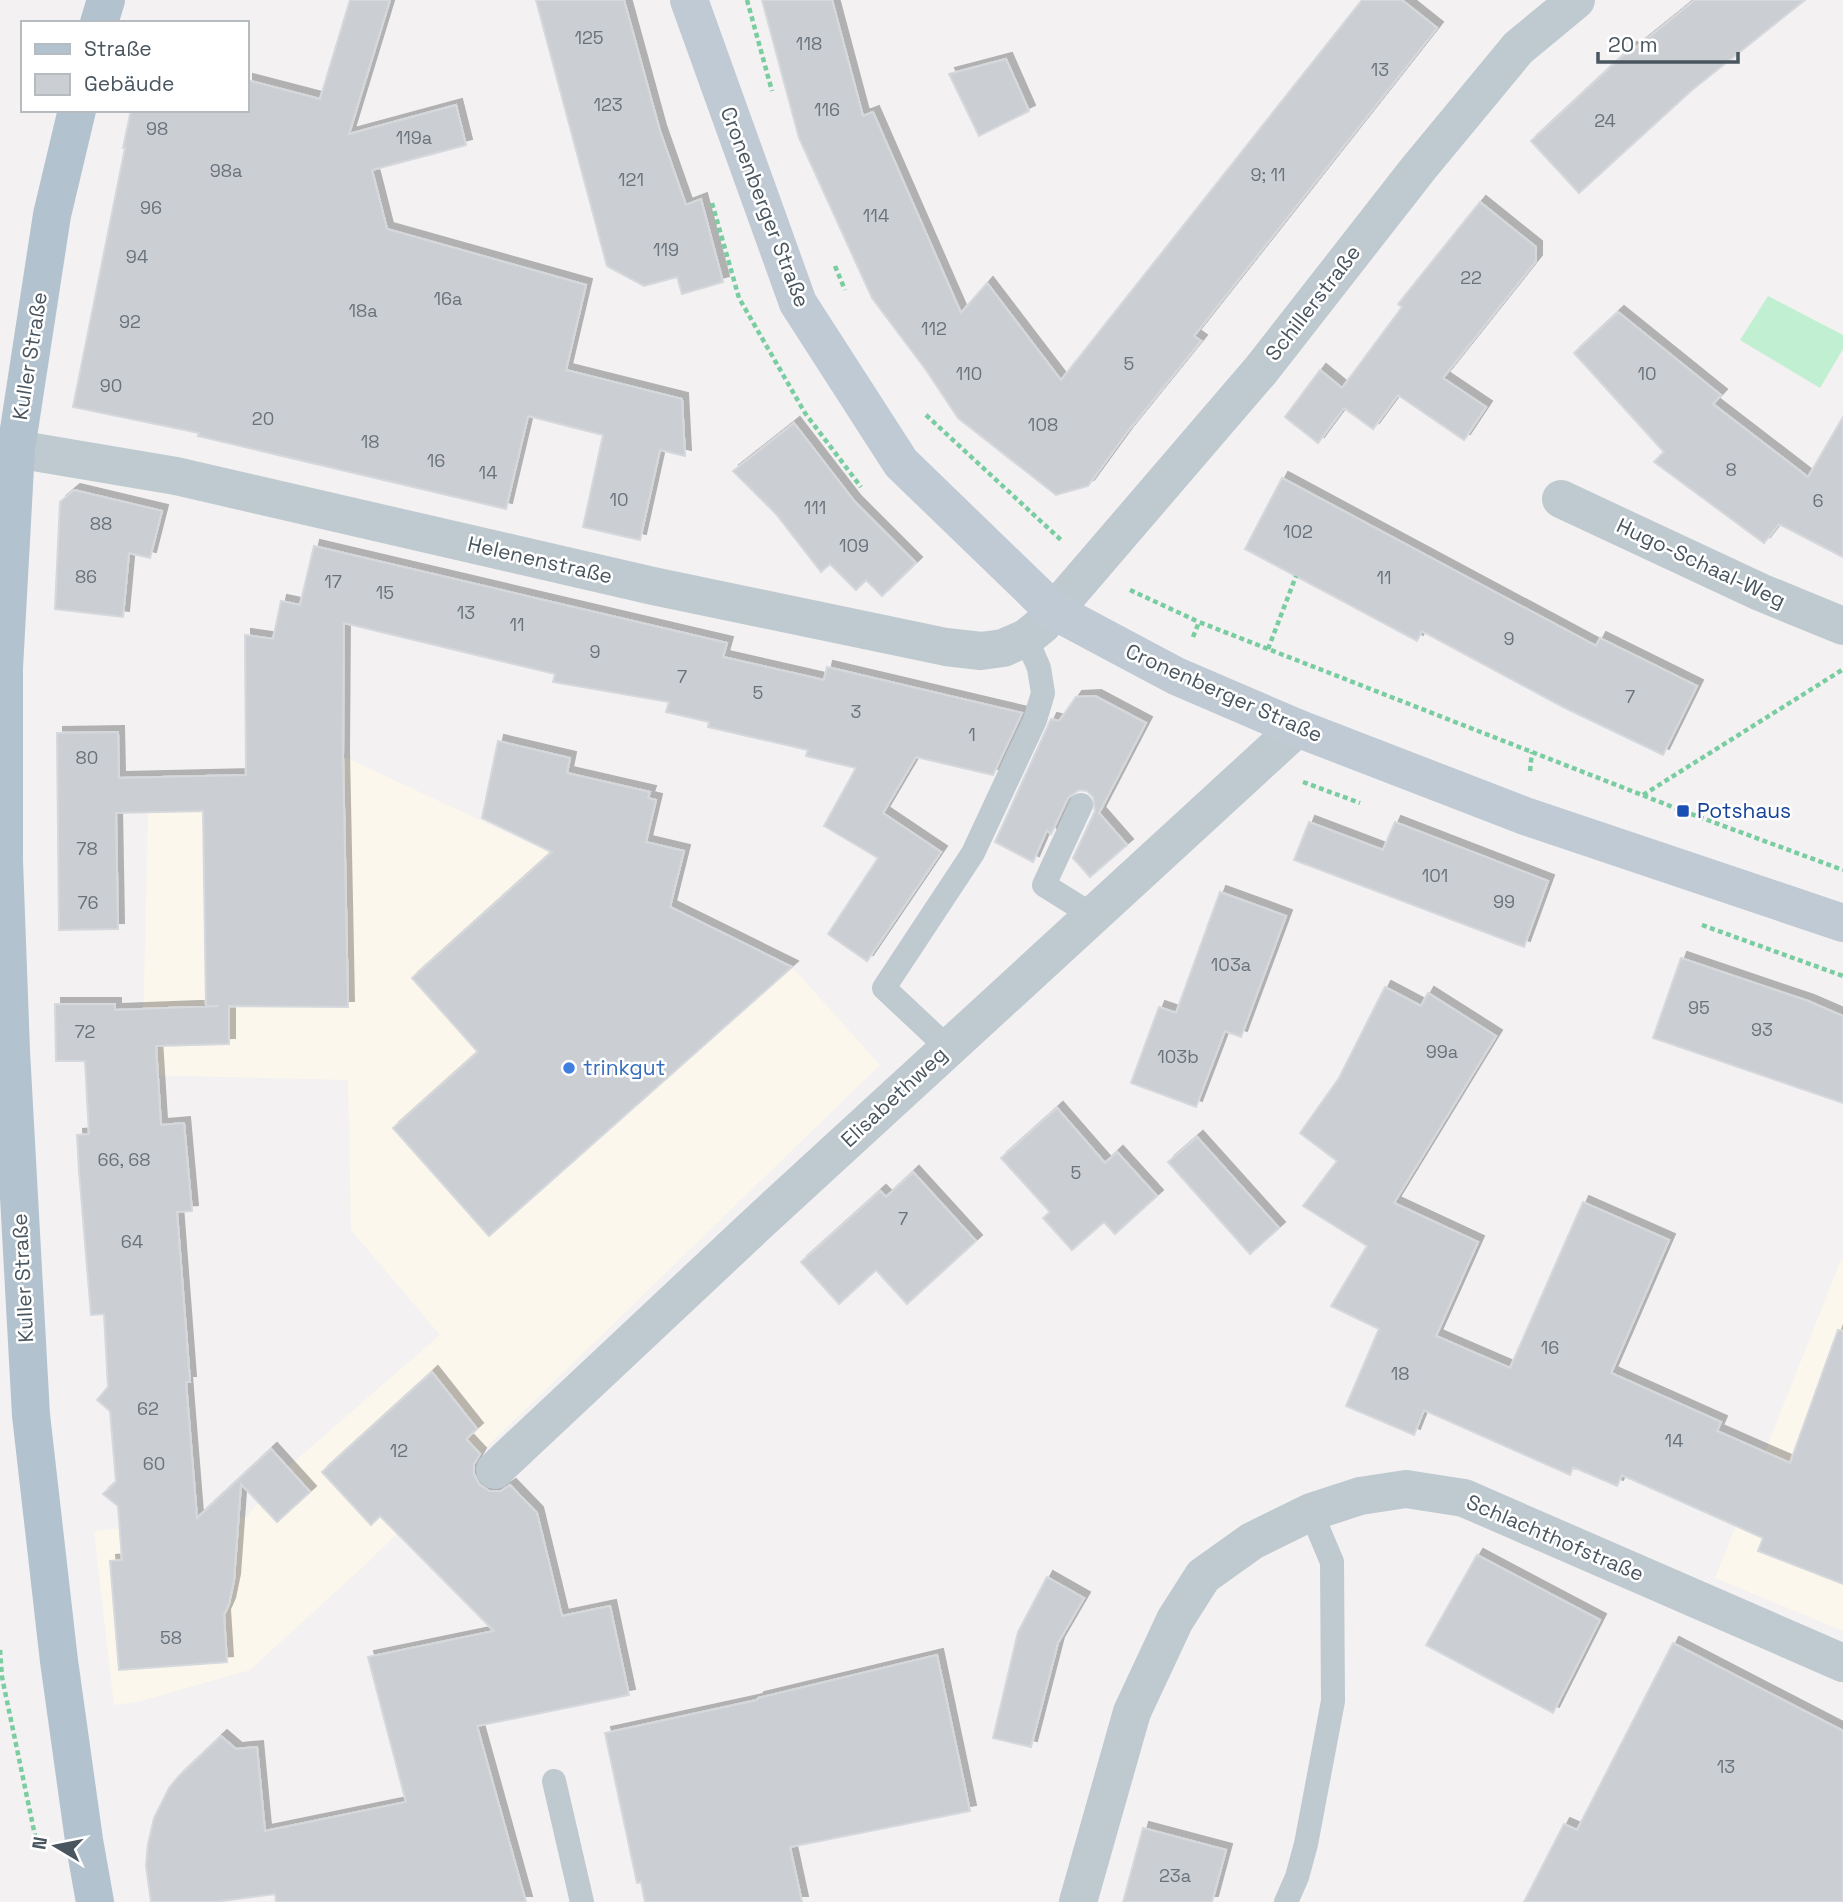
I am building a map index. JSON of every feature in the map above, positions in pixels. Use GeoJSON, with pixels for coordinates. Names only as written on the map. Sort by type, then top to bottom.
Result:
{"type":"FeatureCollection","features":[{"type":"Feature","properties":{"kind":"main road"},"geometry":{"type":"LineString","coordinates":[[100,21],[106,0]]}},
{"type":"Feature","properties":{"kind":"main road","name":"Cronenberger Straße"},"geometry":{"type":"LineString","coordinates":[[689,0],[798,303],[901,463],[1041,625],[1176,676],[1297,728],[1525,816],[1843,923]]}},
{"type":"Feature","properties":{"kind":"main road","name":"Kuller Straße"},"geometry":{"type":"LineString","coordinates":[[77,112],[52,215],[16,449],[4,668],[2,861],[31,1415],[60,1661],[95,1902]]}},
{"type":"Feature","properties":{"kind":"street","name":"Schillerstraße"},"geometry":{"type":"LineString","coordinates":[[1041,625],[1261,370],[1418,169],[1518,48],[1576,0]]}},
{"type":"Feature","properties":{"kind":"street","name":"Helenenstraße"},"geometry":{"type":"LineString","coordinates":[[16,449],[176,476],[653,586],[946,647],[981,651],[1003,648],[1041,625]]}},
{"type":"Feature","properties":{"kind":"street","name":"Hugo-Schaal-Weg"},"geometry":{"type":"LineString","coordinates":[[1561,499],[1760,592],[1843,625]]}},
{"type":"Feature","properties":{"kind":"street","name":"Elisabethweg"},"geometry":{"type":"LineString","coordinates":[[495,1470],[948,1048],[1297,728]]}},
{"type":"Feature","properties":{"kind":"street","name":"Schlachthofstraße"},"geometry":{"type":"LineString","coordinates":[[1078,1902],[1132,1712],[1175,1620],[1203,1577],[1252,1541],[1311,1512],[1360,1496],[1406,1489],[1464,1497],[1843,1663]]}},
{"type":"Feature","properties":{"kind":"lane"},"geometry":{"type":"LineString","coordinates":[[948,1048],[884,988],[973,853],[1035,720],[1044,694],[1039,668],[1041,625]]}},
{"type":"Feature","properties":{"kind":"lane"},"geometry":{"type":"LineString","coordinates":[[1081,805],[1044,885],[1092,915]]}},
{"type":"Feature","properties":{"kind":"lane"},"geometry":{"type":"LineString","coordinates":[[1286,1902],[1297,1877],[1306,1844],[1333,1700],[1332,1562],[1311,1512]]}},
{"type":"Feature","properties":{"kind":"lane"},"geometry":{"type":"LineString","coordinates":[[554,1781],[582,1902]]}},
{"type":"Feature","properties":{"kind":"path"},"geometry":{"type":"LineString","coordinates":[[747,0],[772,93]]}},
{"type":"Feature","properties":{"kind":"path"},"geometry":{"type":"LineString","coordinates":[[710,194],[738,298],[805,413],[866,494]]}},
{"type":"Feature","properties":{"kind":"path"},"geometry":{"type":"LineString","coordinates":[[830,255],[845,290]]}},
{"type":"Feature","properties":{"kind":"path"},"geometry":{"type":"LineString","coordinates":[[923,410],[930,421],[1092,568],[1135,593],[1268,649],[1843,870]]}},
{"type":"Feature","properties":{"kind":"path"},"geometry":{"type":"LineString","coordinates":[[1268,649],[1296,576]]}},
{"type":"Feature","properties":{"kind":"path"},"geometry":{"type":"LineString","coordinates":[[1176,676],[1199,622]]}},
{"type":"Feature","properties":{"kind":"path"},"geometry":{"type":"LineString","coordinates":[[1643,795],[1843,669]]}},
{"type":"Feature","properties":{"kind":"path"},"geometry":{"type":"LineString","coordinates":[[1254,765],[1362,804]]}},
{"type":"Feature","properties":{"kind":"path"},"geometry":{"type":"LineString","coordinates":[[1699,924],[1843,976]]}},
{"type":"Feature","properties":{"kind":"path"},"geometry":{"type":"LineString","coordinates":[[0,1650],[2,1677],[40,1863]]}},
{"type":"Feature","properties":{"kind":"shaded area"},"geometry":{"type":"Polygon","coordinates":[[[343,756],[792,967],[880,1065],[365,1565],[250,1670],[137,1702],[114,1705],[94,1531],[247,1517],[281,1473],[440,1335],[351,1230],[348,1080],[142,1075],[148,812],[343,809],[343,756]]]}},
{"type":"Feature","properties":{"kind":"shaded area"},"geometry":{"type":"Polygon","coordinates":[[[1841,1260],[1843,1261],[1843,1631],[1715,1578],[1841,1260]]]}},
{"type":"Feature","properties":{"kind":"green space"},"geometry":{"type":"Polygon","coordinates":[[[1768,296],[1843,335],[1843,349],[1820,388],[1740,340],[1768,296]]]}},
{"type":"Feature","properties":{"kind":"building"},"geometry":{"type":"Polygon","coordinates":[[[350,0],[390,0],[349,134],[456,105],[466,145],[372,170],[387,229],[586,285],[566,370],[682,399],[685,456],[660,450],[640,540],[583,527],[603,435],[528,416],[506,509],[198,436],[199,433],[73,407],[131,112],[248,112],[248,80],[320,99],[350,0]]]}},
{"type":"Feature","properties":{"kind":"building"},"geometry":{"type":"Polygon","coordinates":[[[536,0],[624,0],[660,131],[686,205],[701,199],[723,282],[682,294],[677,277],[644,286],[607,266],[536,0]]]}},
{"type":"Feature","properties":{"kind":"building"},"geometry":{"type":"Polygon","coordinates":[[[762,0],[832,0],[863,116],[873,112],[961,313],[987,283],[1061,380],[1362,0],[1402,0],[1437,28],[1194,336],[1201,341],[1128,431],[1088,486],[1056,495],[958,418],[872,298],[799,138],[762,0]]]}},
{"type":"Feature","properties":{"kind":"building"},"geometry":{"type":"Polygon","coordinates":[[[1695,0],[1805,0],[1692,90],[1579,193],[1531,141],[1631,48],[1633,50],[1695,0]]]}},
{"type":"Feature","properties":{"kind":"building"},"geometry":{"type":"Polygon","coordinates":[[[1006,59],[1029,111],[979,136],[949,74],[1006,59]]]}},
{"type":"Feature","properties":{"kind":"building"},"geometry":{"type":"Polygon","coordinates":[[[1480,202],[1536,247],[1536,261],[1443,378],[1486,407],[1464,440],[1398,395],[1373,429],[1344,408],[1318,443],[1285,417],[1320,370],[1342,388],[1402,307],[1398,304],[1480,202]]]}},
{"type":"Feature","properties":{"kind":"building"},"geometry":{"type":"Polygon","coordinates":[[[1618,312],[1721,395],[1713,404],[1808,477],[1843,417],[1843,557],[1779,524],[1764,543],[1654,462],[1664,452],[1574,353],[1618,312]]]}},
{"type":"Feature","properties":{"kind":"building"},"geometry":{"type":"Polygon","coordinates":[[[794,423],[855,502],[916,563],[882,596],[866,580],[856,590],[830,564],[821,572],[776,514],[733,471],[794,423]]]}},
{"type":"Feature","properties":{"kind":"building"},"geometry":{"type":"Polygon","coordinates":[[[1282,478],[1596,646],[1600,638],[1697,686],[1663,755],[1563,707],[1422,631],[1417,641],[1245,549],[1282,478]]]}},
{"type":"Feature","properties":{"kind":"building"},"geometry":{"type":"Polygon","coordinates":[[[74,490],[162,511],[150,558],[129,553],[123,617],[55,609],[60,502],[74,490]]]}},
{"type":"Feature","properties":{"kind":"building"},"geometry":{"type":"Polygon","coordinates":[[[314,546],[727,643],[723,657],[824,680],[827,667],[1022,713],[993,775],[916,757],[883,813],[941,852],[867,961],[828,934],[878,858],[824,826],[856,768],[806,756],[808,750],[708,727],[709,722],[666,712],[669,702],[553,682],[555,674],[344,623],[343,756],[348,1007],[229,1006],[229,1044],[156,1046],[161,1125],[184,1123],[192,1211],[177,1212],[190,1382],[186,1382],[197,1518],[271,1449],[310,1492],[277,1522],[241,1484],[234,1580],[224,1615],[227,1662],[119,1670],[110,1561],[122,1560],[118,1506],[103,1494],[116,1482],[110,1411],[97,1400],[108,1387],[104,1314],[91,1315],[79,1171],[77,1135],[89,1134],[85,1061],[56,1061],[55,1004],[115,1004],[115,1010],[219,1006],[206,1006],[203,811],[116,813],[118,929],[59,930],[57,733],[118,732],[119,778],[246,775],[245,635],[273,639],[281,601],[300,605],[314,546]]]}},
{"type":"Feature","properties":{"kind":"building"},"geometry":{"type":"Polygon","coordinates":[[[1095,696],[1146,723],[1099,813],[1127,845],[1090,877],[1073,858],[1095,811],[1093,797],[1087,791],[1079,790],[1068,798],[1051,834],[1047,830],[1033,862],[995,842],[1051,719],[1059,721],[1076,697],[1095,696]]]}},
{"type":"Feature","properties":{"kind":"building"},"geometry":{"type":"Polygon","coordinates":[[[498,741],[570,758],[567,773],[650,792],[648,798],[656,800],[646,842],[684,851],[670,907],[792,967],[489,1236],[393,1128],[478,1052],[412,978],[552,852],[482,818],[498,741]]]}},
{"type":"Feature","properties":{"kind":"building"},"geometry":{"type":"Polygon","coordinates":[[[1309,822],[1383,850],[1395,822],[1548,881],[1524,947],[1294,860],[1309,822]]]}},
{"type":"Feature","properties":{"kind":"building"},"geometry":{"type":"Polygon","coordinates":[[[1220,892],[1286,916],[1241,1037],[1225,1031],[1196,1107],[1131,1083],[1159,1007],[1176,1013],[1220,892]]]}},
{"type":"Feature","properties":{"kind":"building"},"geometry":{"type":"Polygon","coordinates":[[[1681,958],[1808,1001],[1843,1016],[1843,1103],[1653,1038],[1681,958]]]}},
{"type":"Feature","properties":{"kind":"building"},"geometry":{"type":"Polygon","coordinates":[[[1385,987],[1421,1006],[1428,993],[1496,1036],[1394,1203],[1478,1242],[1436,1336],[1510,1368],[1583,1202],[1669,1240],[1611,1373],[1721,1422],[1717,1431],[1790,1463],[1838,1330],[1843,1331],[1843,1584],[1758,1551],[1763,1538],[1622,1475],[1617,1486],[1573,1467],[1570,1475],[1424,1410],[1414,1435],[1346,1406],[1379,1329],[1331,1306],[1367,1246],[1303,1206],[1337,1161],[1300,1133],[1339,1078],[1385,987]]]}},
{"type":"Feature","properties":{"kind":"building"},"geometry":{"type":"Polygon","coordinates":[[[1057,1108],[1105,1163],[1117,1152],[1157,1196],[1115,1234],[1104,1222],[1072,1250],[1043,1218],[1050,1212],[1001,1158],[1057,1108]]]}},
{"type":"Feature","properties":{"kind":"building"},"geometry":{"type":"Polygon","coordinates":[[[1197,1137],[1279,1228],[1250,1254],[1168,1162],[1197,1137]]]}},
{"type":"Feature","properties":{"kind":"building"},"geometry":{"type":"Polygon","coordinates":[[[913,1172],[976,1241],[907,1304],[876,1270],[839,1304],[801,1262],[880,1191],[886,1197],[913,1172]]]}},
{"type":"Feature","properties":{"kind":"building"},"geometry":{"type":"Polygon","coordinates":[[[432,1372],[477,1429],[466,1439],[480,1454],[474,1464],[474,1474],[479,1484],[489,1491],[501,1491],[510,1485],[537,1513],[562,1616],[610,1606],[629,1695],[477,1726],[526,1902],[276,1902],[275,1894],[215,1902],[151,1902],[146,1866],[154,1818],[169,1788],[221,1736],[236,1749],[257,1747],[265,1831],[406,1802],[368,1657],[494,1631],[380,1516],[371,1525],[322,1472],[432,1372]]]}},
{"type":"Feature","properties":{"kind":"building"},"geometry":{"type":"Polygon","coordinates":[[[1477,1555],[1600,1620],[1553,1713],[1426,1645],[1477,1555]]]}},
{"type":"Feature","properties":{"kind":"building"},"geometry":{"type":"Polygon","coordinates":[[[1047,1577],[1084,1598],[1058,1643],[1031,1747],[993,1738],[1018,1632],[1047,1577]]]}},
{"type":"Feature","properties":{"kind":"building"},"geometry":{"type":"Polygon","coordinates":[[[1673,1643],[1843,1731],[1843,1902],[1524,1902],[1564,1824],[1577,1830],[1673,1643]]]}},
{"type":"Feature","properties":{"kind":"building"},"geometry":{"type":"Polygon","coordinates":[[[937,1655],[970,1811],[790,1847],[802,1902],[645,1902],[641,1882],[637,1883],[605,1733],[757,1700],[937,1655]]]}},
{"type":"Feature","properties":{"kind":"building"},"geometry":{"type":"Polygon","coordinates":[[[1143,1828],[1226,1850],[1212,1902],[1123,1902],[1143,1828]]]}},
{"type":"Feature","properties":{"kind":"place","name":"Potshaus"},"geometry":{"type":"Point","coordinates":[1683,811]}},
{"type":"Feature","properties":{"kind":"place","name":"trinkgut"},"geometry":{"type":"Point","coordinates":[569,1068]}}]}
